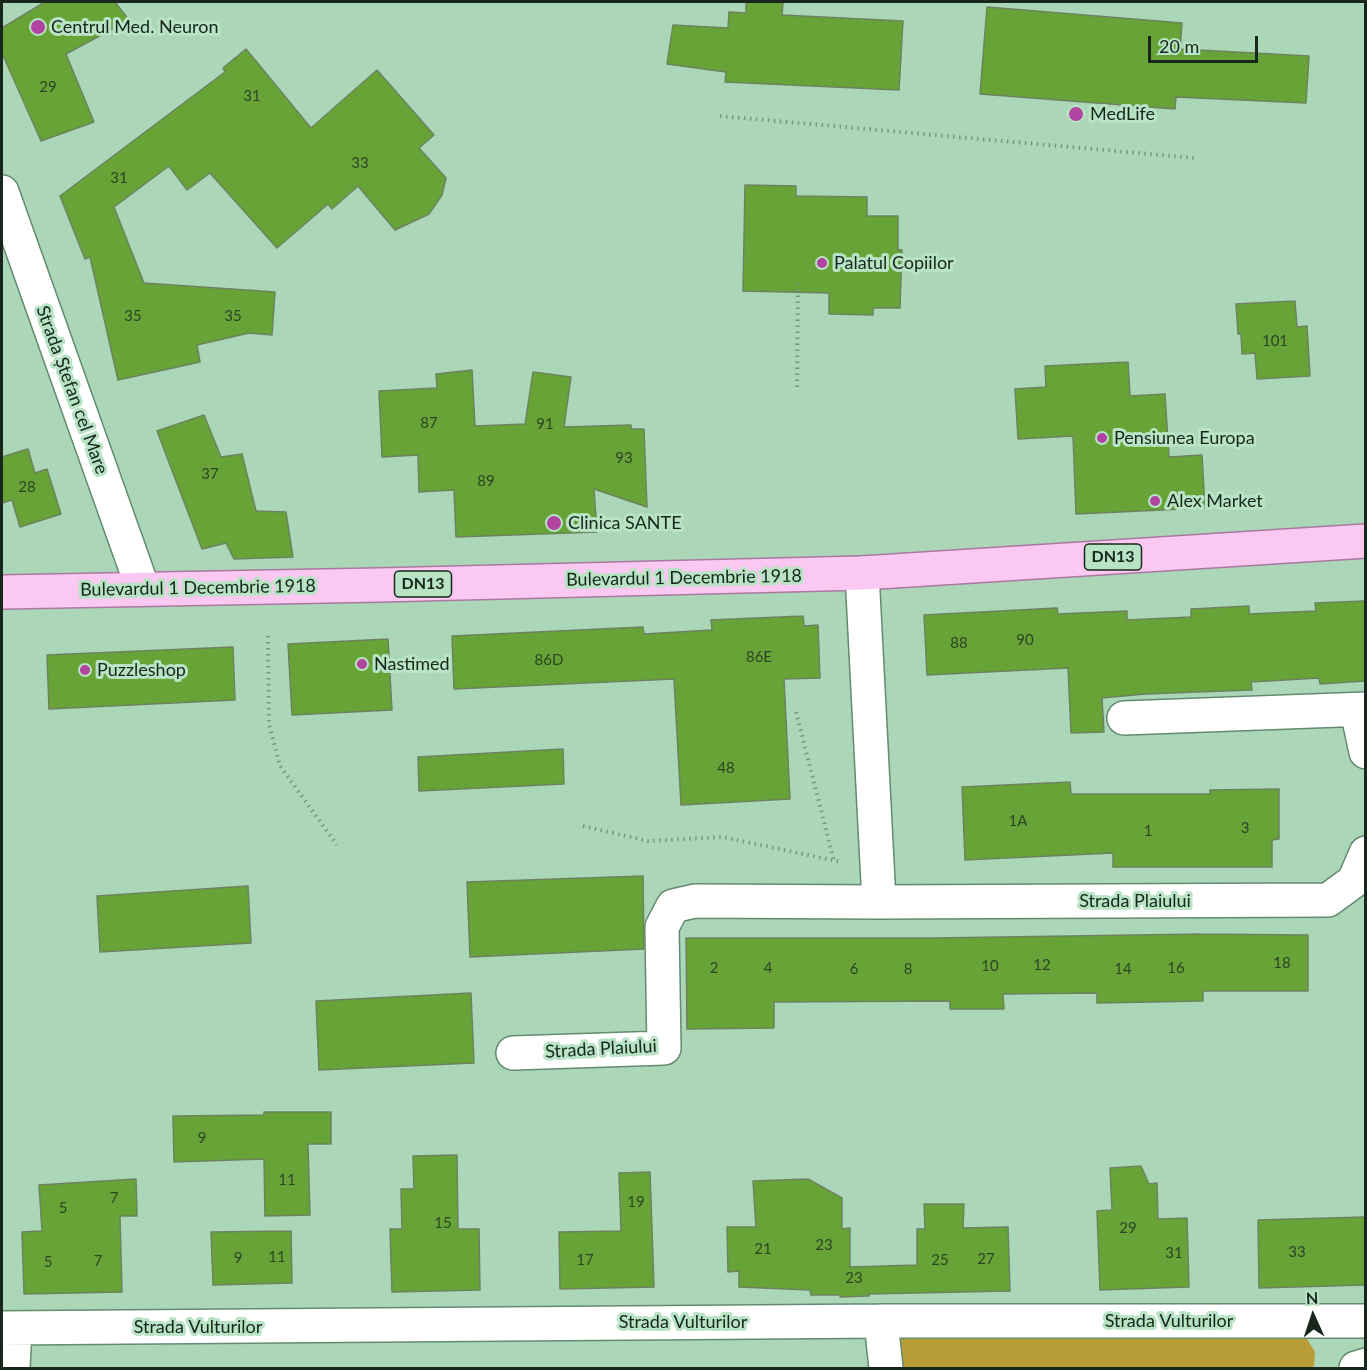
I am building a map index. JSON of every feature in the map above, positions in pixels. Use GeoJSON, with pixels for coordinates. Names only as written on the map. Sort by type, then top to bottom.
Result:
{"type":"FeatureCollection","features":[{"type":"Feature","properties":{"kind":"main road","name":"Bulevardul 1 Decembrie 1918"},"geometry":{"type":"LineString","coordinates":[[2,591],[861,573],[1365,542]]}},
{"type":"Feature","properties":{"kind":"street","name":"Strada Ștefan cel Mare"},"geometry":{"type":"LineString","coordinates":[[2,192],[143,589]]}},
{"type":"Feature","properties":{"kind":"street"},"geometry":{"type":"LineString","coordinates":[[861,573],[879,902]]}},
{"type":"Feature","properties":{"kind":"street"},"geometry":{"type":"LineString","coordinates":[[1124,718],[1361,710],[1365,752]]}},
{"type":"Feature","properties":{"kind":"street","name":"Strada Plaiului"},"geometry":{"type":"LineString","coordinates":[[513,1053],[664,1048],[662,927],[673,906],[695,901],[1328,900],[1354,881],[1365,853]]}},
{"type":"Feature","properties":{"kind":"street"},"geometry":{"type":"LineString","coordinates":[[881,1321],[886,1368]]}},
{"type":"Feature","properties":{"kind":"street","name":"Strada Vulturilor"},"geometry":{"type":"LineString","coordinates":[[8,1328],[881,1321],[1365,1321]]}},
{"type":"Feature","properties":{"kind":"street"},"geometry":{"type":"LineString","coordinates":[[8,1328],[13,1368]]}},
{"type":"Feature","properties":{"kind":"street"},"geometry":{"type":"LineString","coordinates":[[1356,1368],[1365,1365]]}},
{"type":"Feature","properties":{"kind":"path"},"geometry":{"type":"LineString","coordinates":[[720,116],[1195,158]]}},
{"type":"Feature","properties":{"kind":"path"},"geometry":{"type":"LineString","coordinates":[[797,387],[798,284]]}},
{"type":"Feature","properties":{"kind":"path"},"geometry":{"type":"LineString","coordinates":[[268,636],[269,724],[280,766],[337,845]]}},
{"type":"Feature","properties":{"kind":"path"},"geometry":{"type":"LineString","coordinates":[[796,712],[834,861]]}},
{"type":"Feature","properties":{"kind":"path"},"geometry":{"type":"LineString","coordinates":[[583,826],[648,841],[723,837],[877,870]]}},
{"type":"Feature","properties":{"kind":"shaded area"},"geometry":{"type":"Polygon","coordinates":[[[895,1335],[1291,1335],[1307,1339],[1315,1352],[1314,1366],[1311,1368],[899,1368],[895,1335]]]}},
{"type":"Feature","properties":{"kind":"building"},"geometry":{"type":"Polygon","coordinates":[[[45,2],[115,2],[129,20],[66,54],[94,122],[41,141],[2,53],[2,28],[45,2]]]}},
{"type":"Feature","properties":{"kind":"building"},"geometry":{"type":"Polygon","coordinates":[[[746,2],[783,2],[782,15],[903,21],[899,90],[725,82],[726,72],[667,64],[673,25],[728,28],[729,12],[746,13],[746,2]]]}},
{"type":"Feature","properties":{"kind":"building"},"geometry":{"type":"Polygon","coordinates":[[[987,7],[1182,23],[1180,49],[1309,56],[1306,103],[1176,97],[1175,109],[980,94],[987,7]]]}},
{"type":"Feature","properties":{"kind":"building"},"geometry":{"type":"Polygon","coordinates":[[[246,49],[311,128],[377,70],[434,135],[419,148],[446,178],[442,195],[429,214],[395,230],[358,186],[332,209],[328,204],[277,248],[210,173],[187,190],[169,166],[114,207],[144,283],[275,292],[272,335],[249,333],[197,345],[200,362],[118,380],[90,257],[85,259],[60,196],[225,72],[223,68],[246,49]]]}},
{"type":"Feature","properties":{"kind":"building","name":"Palatul Copiilor"},"geometry":{"type":"Polygon","coordinates":[[[745,185],[796,186],[796,196],[867,197],[867,216],[898,216],[898,250],[902,250],[900,308],[873,308],[873,315],[829,314],[829,293],[743,291],[745,185]]]}},
{"type":"Feature","properties":{"kind":"building"},"geometry":{"type":"Polygon","coordinates":[[[1295,301],[1297,327],[1307,326],[1310,376],[1257,379],[1255,353],[1242,354],[1236,304],[1295,301]]]}},
{"type":"Feature","properties":{"kind":"building","name":"Pensiunea Europa"},"geometry":{"type":"Polygon","coordinates":[[[1128,362],[1130,396],[1165,394],[1169,457],[1202,455],[1205,508],[1076,514],[1073,436],[1018,439],[1015,389],[1046,387],[1045,366],[1128,362]]]}},
{"type":"Feature","properties":{"kind":"building"},"geometry":{"type":"Polygon","coordinates":[[[472,370],[475,426],[525,424],[533,372],[571,377],[564,427],[631,425],[631,429],[644,429],[647,507],[594,489],[597,532],[456,537],[454,490],[419,492],[418,455],[382,457],[379,391],[437,388],[436,374],[472,370]]]}},
{"type":"Feature","properties":{"kind":"building"},"geometry":{"type":"Polygon","coordinates":[[[204,415],[221,457],[242,454],[256,511],[286,512],[293,557],[234,559],[226,543],[202,549],[157,431],[204,415]]]}},
{"type":"Feature","properties":{"kind":"building"},"geometry":{"type":"Polygon","coordinates":[[[28,449],[35,473],[47,469],[61,514],[20,527],[12,500],[2,503],[2,457],[28,449]]]}},
{"type":"Feature","properties":{"kind":"building"},"geometry":{"type":"Polygon","coordinates":[[[1365,601],[1365,681],[1320,684],[1319,678],[1251,682],[1252,690],[1102,698],[1104,732],[1071,733],[1068,668],[927,675],[924,615],[1057,608],[1058,614],[1127,611],[1127,620],[1191,617],[1191,609],[1249,606],[1249,614],[1316,611],[1315,603],[1365,601]]]}},
{"type":"Feature","properties":{"kind":"building"},"geometry":{"type":"Polygon","coordinates":[[[803,616],[804,626],[818,625],[820,678],[784,679],[790,799],[681,805],[674,679],[454,689],[452,636],[643,627],[644,634],[712,630],[711,620],[803,616]]]}},
{"type":"Feature","properties":{"kind":"building"},"geometry":{"type":"Polygon","coordinates":[[[388,639],[392,710],[292,715],[288,644],[388,639]]]}},
{"type":"Feature","properties":{"kind":"building"},"geometry":{"type":"Polygon","coordinates":[[[233,647],[235,700],[49,709],[47,655],[233,647]]]}},
{"type":"Feature","properties":{"kind":"building"},"geometry":{"type":"Polygon","coordinates":[[[563,749],[564,784],[419,791],[418,757],[563,749]]]}},
{"type":"Feature","properties":{"kind":"building"},"geometry":{"type":"Polygon","coordinates":[[[1070,782],[1071,794],[1210,794],[1210,790],[1279,789],[1279,839],[1272,840],[1272,867],[1113,867],[1113,853],[965,860],[962,787],[1070,782]]]}},
{"type":"Feature","properties":{"kind":"building"},"geometry":{"type":"Polygon","coordinates":[[[643,876],[644,949],[470,957],[467,882],[643,876]]]}},
{"type":"Feature","properties":{"kind":"building"},"geometry":{"type":"Polygon","coordinates":[[[248,886],[251,943],[100,952],[97,896],[248,886]]]}},
{"type":"Feature","properties":{"kind":"building"},"geometry":{"type":"Polygon","coordinates":[[[1202,934],[1308,935],[1308,991],[1203,991],[1203,1001],[1097,1003],[1097,993],[1003,994],[1004,1009],[950,1009],[950,1001],[774,1002],[774,1028],[687,1029],[686,938],[934,938],[1202,934]]]}},
{"type":"Feature","properties":{"kind":"building"},"geometry":{"type":"Polygon","coordinates":[[[471,993],[474,1063],[319,1070],[316,1001],[471,993]]]}},
{"type":"Feature","properties":{"kind":"building"},"geometry":{"type":"Polygon","coordinates":[[[264,1112],[331,1112],[331,1144],[308,1144],[310,1215],[265,1216],[264,1159],[174,1162],[173,1116],[264,1115],[264,1112]]]}},
{"type":"Feature","properties":{"kind":"building"},"geometry":{"type":"Polygon","coordinates":[[[457,1155],[458,1229],[479,1229],[480,1290],[392,1292],[390,1229],[402,1229],[401,1189],[414,1189],[413,1156],[457,1155]]]}},
{"type":"Feature","properties":{"kind":"building"},"geometry":{"type":"Polygon","coordinates":[[[1141,1166],[1149,1184],[1157,1183],[1158,1219],[1187,1218],[1189,1287],[1100,1290],[1097,1211],[1112,1210],[1110,1168],[1141,1166]]]}},
{"type":"Feature","properties":{"kind":"building"},"geometry":{"type":"Polygon","coordinates":[[[650,1172],[654,1287],[560,1289],[559,1232],[621,1231],[619,1173],[650,1172]]]}},
{"type":"Feature","properties":{"kind":"building"},"geometry":{"type":"Polygon","coordinates":[[[136,1179],[137,1216],[120,1216],[122,1292],[24,1294],[22,1232],[42,1231],[39,1185],[136,1179]]]}},
{"type":"Feature","properties":{"kind":"building"},"geometry":{"type":"Polygon","coordinates":[[[808,1179],[842,1198],[842,1229],[850,1228],[850,1267],[917,1265],[917,1229],[925,1229],[924,1204],[964,1204],[963,1228],[1008,1227],[1010,1291],[869,1294],[869,1296],[840,1297],[840,1295],[811,1295],[810,1290],[739,1287],[739,1271],[728,1272],[727,1227],[756,1227],[753,1181],[808,1179]]]}},
{"type":"Feature","properties":{"kind":"building"},"geometry":{"type":"Polygon","coordinates":[[[1365,1217],[1365,1285],[1259,1288],[1258,1220],[1365,1217]]]}},
{"type":"Feature","properties":{"kind":"building"},"geometry":{"type":"Polygon","coordinates":[[[291,1231],[292,1283],[213,1285],[211,1232],[291,1231]]]}},
{"type":"Feature","properties":{"kind":"place","name":"Centrul Med. Neuron"},"geometry":{"type":"Point","coordinates":[38,27]}},
{"type":"Feature","properties":{"kind":"place","name":"MedLife"},"geometry":{"type":"Point","coordinates":[1076,114]}},
{"type":"Feature","properties":{"kind":"place","name":"Palatul Copiilor"},"geometry":{"type":"Point","coordinates":[822,263]}},
{"type":"Feature","properties":{"kind":"place","name":"Pensiunea Europa"},"geometry":{"type":"Point","coordinates":[1102,438]}},
{"type":"Feature","properties":{"kind":"place","name":"Alex Market"},"geometry":{"type":"Point","coordinates":[1155,501]}},
{"type":"Feature","properties":{"kind":"place","name":"Clinica SANTE"},"geometry":{"type":"Point","coordinates":[554,523]}},
{"type":"Feature","properties":{"kind":"place","name":"Nastimed"},"geometry":{"type":"Point","coordinates":[362,664]}},
{"type":"Feature","properties":{"kind":"place","name":"Puzzleshop"},"geometry":{"type":"Point","coordinates":[85,670]}}]}
